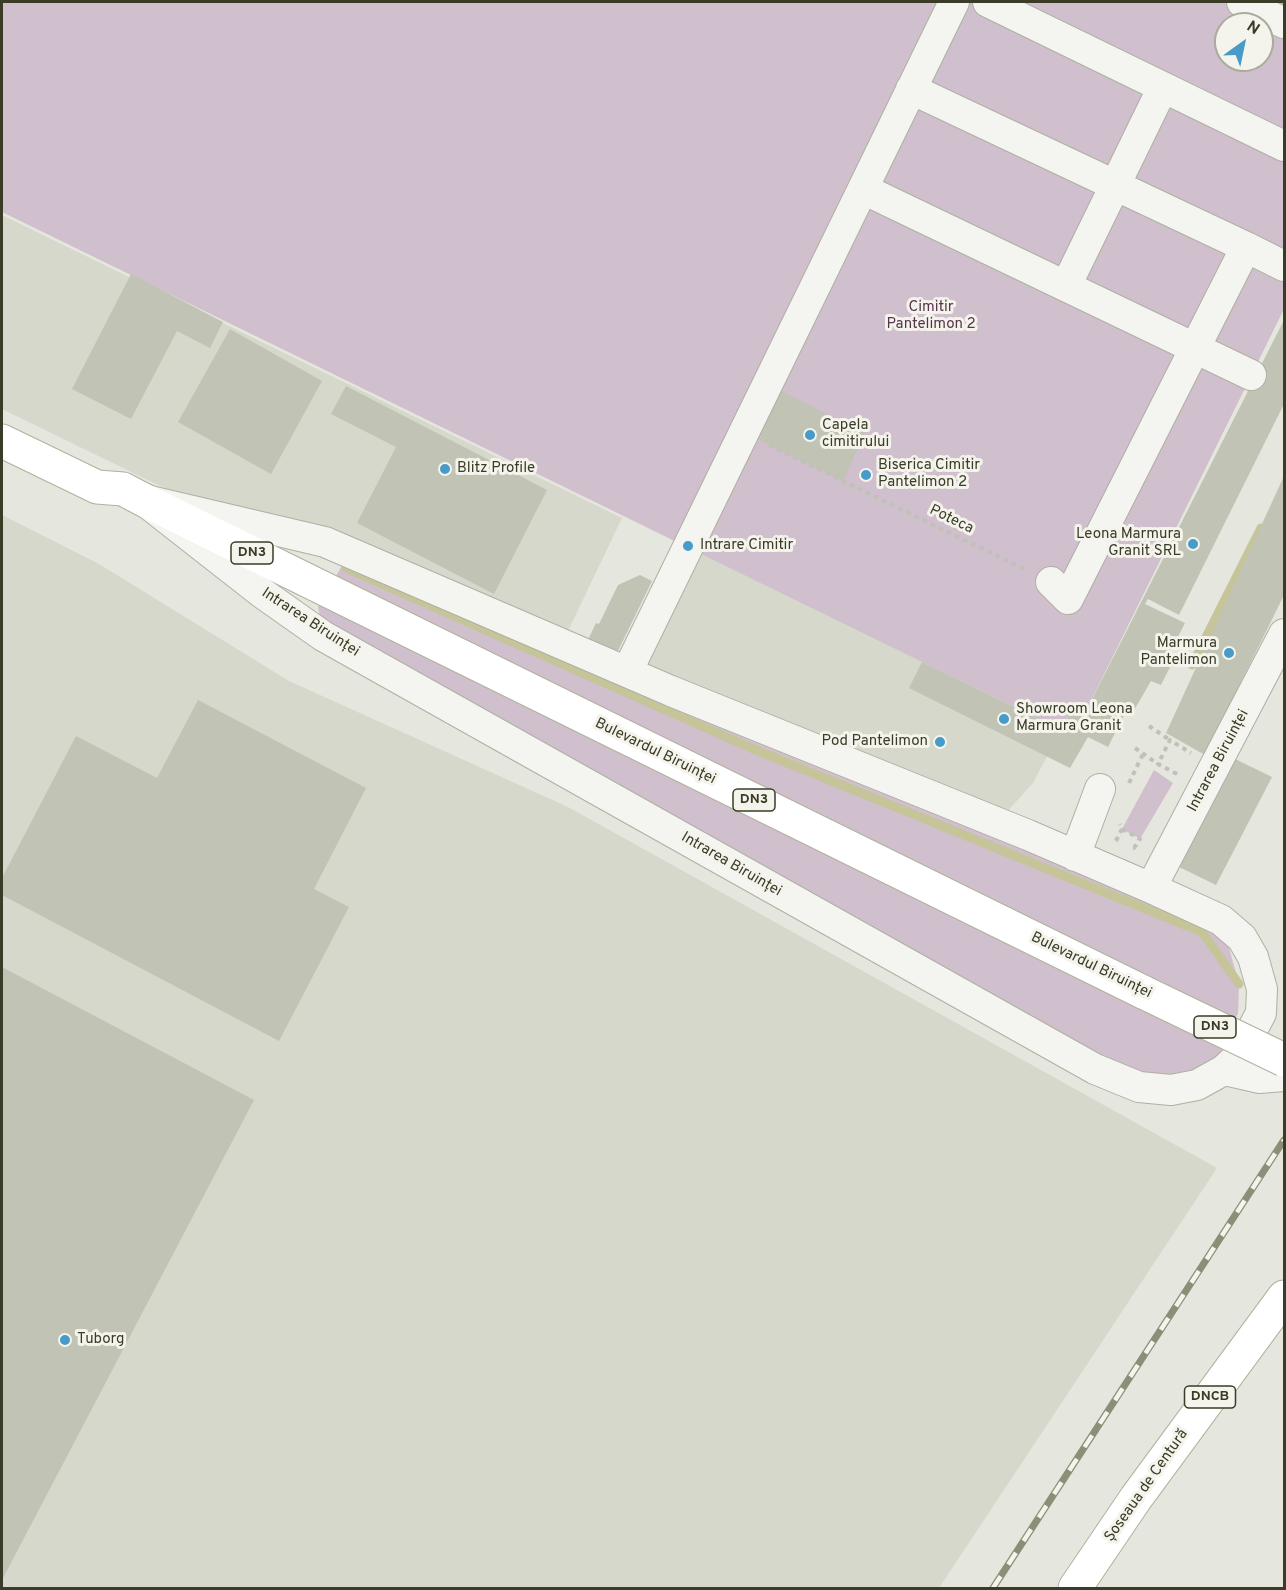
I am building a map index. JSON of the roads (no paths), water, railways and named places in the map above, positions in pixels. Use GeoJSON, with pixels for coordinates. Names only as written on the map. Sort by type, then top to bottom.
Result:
{"type":"FeatureCollection","features":[{"type":"Feature","properties":{"kind":"main road","name":"Bulevardul Biruinței"},"geometry":{"type":"LineString","coordinates":[[2,418],[106,469],[132,494]]}},
{"type":"Feature","properties":{"kind":"main road","name":"Bulevardul Biruinței"},"geometry":{"type":"LineString","coordinates":[[2,441],[97,487],[132,494],[1284,1060]]}},
{"type":"Feature","properties":{"kind":"main road","name":"Șoseaua de Centură"},"geometry":{"type":"LineString","coordinates":[[1075,1588],[1136,1498],[1284,1297]]}},
{"type":"Feature","properties":{"kind":"street"},"geometry":{"type":"LineString","coordinates":[[627,672],[954,2]]}},
{"type":"Feature","properties":{"kind":"street"},"geometry":{"type":"LineString","coordinates":[[988,2],[1284,146]]}},
{"type":"Feature","properties":{"kind":"street"},"geometry":{"type":"LineString","coordinates":[[1242,2],[1284,23]]}},
{"type":"Feature","properties":{"kind":"street"},"geometry":{"type":"LineString","coordinates":[[1066,286],[1163,87]]}},
{"type":"Feature","properties":{"kind":"street"},"geometry":{"type":"LineString","coordinates":[[911,89],[1284,266]]}},
{"type":"Feature","properties":{"kind":"street"},"geometry":{"type":"LineString","coordinates":[[863,189],[1251,375]]}},
{"type":"Feature","properties":{"kind":"street"},"geometry":{"type":"LineString","coordinates":[[1051,582],[1068,599],[1246,247]]}},
{"type":"Feature","properties":{"kind":"street","name":"Intrarea Biruinței"},"geometry":{"type":"LineString","coordinates":[[132,494],[325,542],[627,672],[1075,856],[1221,920],[1242,938],[1253,957],[1262,989],[1262,1012],[1238,1058],[1224,1070],[1197,1085],[1171,1090],[1139,1087],[1095,1069],[323,636],[262,593],[132,494]]}},
{"type":"Feature","properties":{"kind":"street","name":"Intrarea Biruinței"},"geometry":{"type":"LineString","coordinates":[[1151,888],[1284,634]]}},
{"type":"Feature","properties":{"kind":"street"},"geometry":{"type":"LineString","coordinates":[[1075,856],[1100,789]]}},
{"type":"Feature","properties":{"kind":"street"},"geometry":{"type":"LineString","coordinates":[[1224,1070],[1259,1078],[1284,1076]]}},
{"type":"Feature","properties":{"kind":"waterway"},"geometry":{"type":"LineString","coordinates":[[1192,665],[1261,528]]}},
{"type":"Feature","properties":{"kind":"waterway"},"geometry":{"type":"LineString","coordinates":[[346,568],[751,748],[1202,932],[1239,984]]}},
{"type":"Feature","properties":{"kind":"railway"},"geometry":{"type":"LineString","coordinates":[[993,1588],[1284,1140]]}},
{"type":"Feature","properties":{"kind":"place","name":"Capela cimitirului"},"geometry":{"type":"Point","coordinates":[810,435]}},
{"type":"Feature","properties":{"kind":"place","name":"Blitz Profile"},"geometry":{"type":"Point","coordinates":[445,469]}},
{"type":"Feature","properties":{"kind":"place","name":"Biserica Cimitir Pantelimon 2"},"geometry":{"type":"Point","coordinates":[866,475]}},
{"type":"Feature","properties":{"kind":"place","name":"Leona Marmura Granit SRL"},"geometry":{"type":"Point","coordinates":[1193,544]}},
{"type":"Feature","properties":{"kind":"place","name":"Intrare Cimitir"},"geometry":{"type":"Point","coordinates":[688,546]}},
{"type":"Feature","properties":{"kind":"place","name":"Marmura Pantelimon"},"geometry":{"type":"Point","coordinates":[1229,653]}},
{"type":"Feature","properties":{"kind":"place","name":"Showroom Leona Marmura Granit"},"geometry":{"type":"Point","coordinates":[1004,719]}},
{"type":"Feature","properties":{"kind":"place","name":"Pod Pantelimon"},"geometry":{"type":"Point","coordinates":[940,742]}},
{"type":"Feature","properties":{"kind":"place","name":"Tuborg"},"geometry":{"type":"Point","coordinates":[65,1340]}},
{"type":"Feature","properties":{"kind":"park label","name":"Cimitir Pantelimon 2"},"geometry":{"type":"Point","coordinates":[931,316]}}]}
